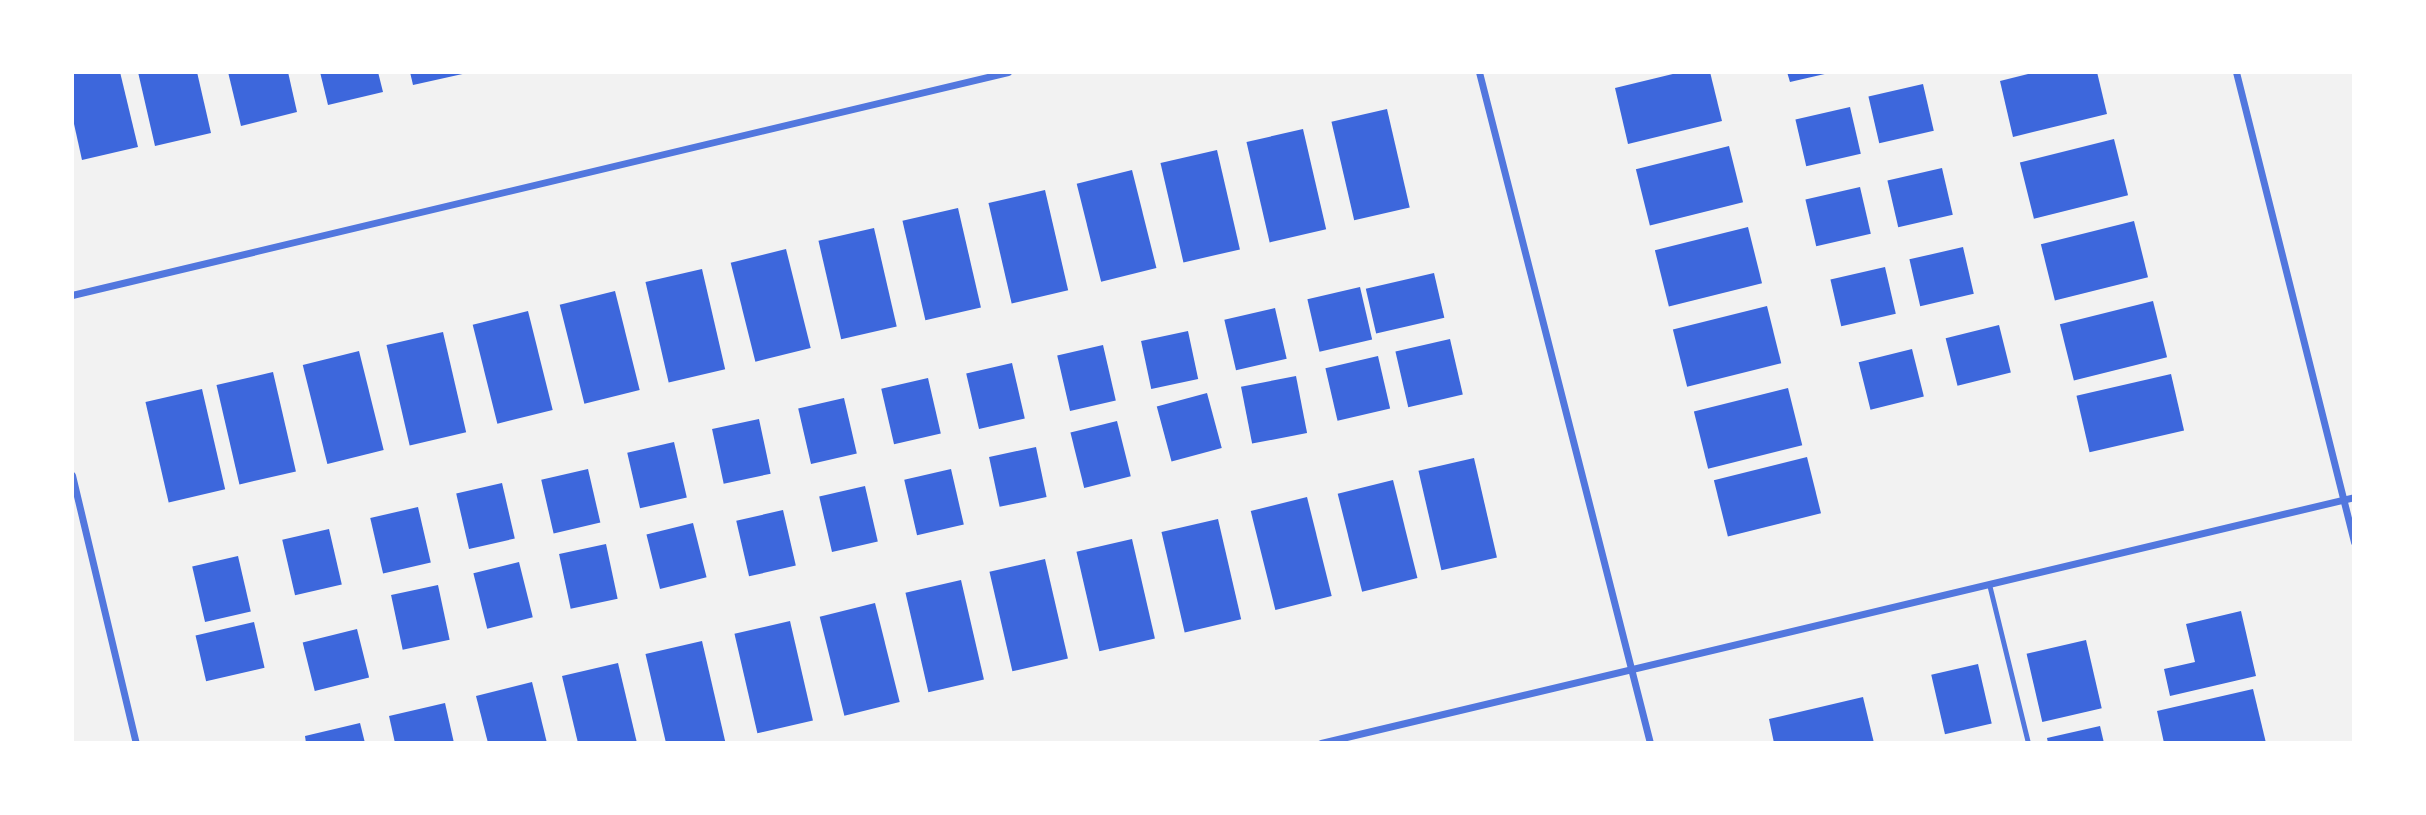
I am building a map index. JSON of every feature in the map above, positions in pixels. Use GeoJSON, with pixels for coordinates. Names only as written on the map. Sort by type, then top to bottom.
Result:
{"type":"FeatureCollection","features":[{"type":"Feature","properties":{"kind":"street"},"geometry":{"type":"LineString","coordinates":[[72,295],[1008,72]]}},
{"type":"Feature","properties":{"kind":"street"},"geometry":{"type":"LineString","coordinates":[[1479,72],[1650,743]]}},
{"type":"Feature","properties":{"kind":"street"},"geometry":{"type":"LineString","coordinates":[[2236,72],[2354,542]]}},
{"type":"Feature","properties":{"kind":"street"},"geometry":{"type":"LineString","coordinates":[[72,475],[136,743]]}},
{"type":"Feature","properties":{"kind":"street"},"geometry":{"type":"LineString","coordinates":[[1321,743],[2354,497]]}},
{"type":"Feature","properties":{"kind":"lane"},"geometry":{"type":"LineString","coordinates":[[1989,584],[2028,743]]}},
{"type":"Feature","properties":{"kind":"building"},"geometry":{"type":"Polygon","coordinates":[[[72,72],[120,72],[138,147],[82,160],[72,115],[72,72]]]}},
{"type":"Feature","properties":{"kind":"building"},"geometry":{"type":"Polygon","coordinates":[[[138,72],[197,72],[211,133],[155,146],[138,72]]]}},
{"type":"Feature","properties":{"kind":"building"},"geometry":{"type":"Polygon","coordinates":[[[228,72],[288,72],[297,112],[241,126],[228,72]]]}},
{"type":"Feature","properties":{"kind":"building"},"geometry":{"type":"Polygon","coordinates":[[[320,72],[378,72],[383,92],[328,105],[320,72]]]}},
{"type":"Feature","properties":{"kind":"building"},"geometry":{"type":"Polygon","coordinates":[[[410,72],[467,72],[467,73],[413,85],[410,72]]]}},
{"type":"Feature","properties":{"kind":"building"},"geometry":{"type":"Polygon","coordinates":[[[1681,72],[1710,72],[1722,121],[1628,144],[1615,88],[1681,72]]]}},
{"type":"Feature","properties":{"kind":"building"},"geometry":{"type":"Polygon","coordinates":[[[1787,72],[1829,72],[1829,73],[1790,82],[1787,72]]]}},
{"type":"Feature","properties":{"kind":"building"},"geometry":{"type":"Polygon","coordinates":[[[2036,72],[2097,72],[2107,114],[2013,137],[2000,81],[2036,72]]]}},
{"type":"Feature","properties":{"kind":"building"},"geometry":{"type":"Polygon","coordinates":[[[1923,84],[1934,131],[1879,143],[1868,97],[1923,84]]]}},
{"type":"Feature","properties":{"kind":"building"},"geometry":{"type":"Polygon","coordinates":[[[1850,107],[1861,154],[1806,166],[1795,120],[1850,107]]]}},
{"type":"Feature","properties":{"kind":"building"},"geometry":{"type":"Polygon","coordinates":[[[1387,109],[1410,207],[1354,220],[1331,122],[1387,109]]]}},
{"type":"Feature","properties":{"kind":"building"},"geometry":{"type":"Polygon","coordinates":[[[1303,129],[1326,229],[1270,242],[1246,142],[1303,129]]]}},
{"type":"Feature","properties":{"kind":"building"},"geometry":{"type":"Polygon","coordinates":[[[2114,139],[2128,195],[2034,219],[2020,162],[2114,139]]]}},
{"type":"Feature","properties":{"kind":"building"},"geometry":{"type":"Polygon","coordinates":[[[1729,146],[1743,202],[1650,226],[1636,169],[1729,146]]]}},
{"type":"Feature","properties":{"kind":"building"},"geometry":{"type":"Polygon","coordinates":[[[1217,150],[1240,249],[1183,262],[1160,163],[1217,150]]]}},
{"type":"Feature","properties":{"kind":"building"},"geometry":{"type":"Polygon","coordinates":[[[1942,168],[1953,215],[1898,227],[1887,181],[1942,168]]]}},
{"type":"Feature","properties":{"kind":"building"},"geometry":{"type":"Polygon","coordinates":[[[1132,170],[1156,268],[1101,282],[1077,184],[1132,170]]]}},
{"type":"Feature","properties":{"kind":"building"},"geometry":{"type":"Polygon","coordinates":[[[1860,187],[1871,234],[1816,246],[1805,200],[1860,187]]]}},
{"type":"Feature","properties":{"kind":"building"},"geometry":{"type":"Polygon","coordinates":[[[1045,190],[1068,290],[1012,303],[988,203],[1045,190]]]}},
{"type":"Feature","properties":{"kind":"building"},"geometry":{"type":"Polygon","coordinates":[[[958,208],[981,307],[925,320],[902,221],[958,208]]]}},
{"type":"Feature","properties":{"kind":"building"},"geometry":{"type":"Polygon","coordinates":[[[2134,221],[2148,277],[2055,301],[2041,244],[2134,221]]]}},
{"type":"Feature","properties":{"kind":"building"},"geometry":{"type":"Polygon","coordinates":[[[1748,227],[1762,283],[1669,307],[1655,250],[1748,227]]]}},
{"type":"Feature","properties":{"kind":"building"},"geometry":{"type":"Polygon","coordinates":[[[874,228],[897,326],[841,339],[818,241],[874,228]]]}},
{"type":"Feature","properties":{"kind":"building"},"geometry":{"type":"Polygon","coordinates":[[[1963,247],[1974,294],[1920,306],[1909,259],[1963,247]]]}},
{"type":"Feature","properties":{"kind":"building"},"geometry":{"type":"Polygon","coordinates":[[[786,249],[811,348],[755,362],[731,263],[786,249]]]}},
{"type":"Feature","properties":{"kind":"building"},"geometry":{"type":"Polygon","coordinates":[[[1885,267],[1896,314],[1841,326],[1830,280],[1885,267]]]}},
{"type":"Feature","properties":{"kind":"building"},"geometry":{"type":"Polygon","coordinates":[[[702,269],[725,369],[669,382],[645,282],[702,269]]]}},
{"type":"Feature","properties":{"kind":"building"},"geometry":{"type":"Polygon","coordinates":[[[1434,273],[1444,318],[1376,334],[1366,289],[1434,273]]]}},
{"type":"Feature","properties":{"kind":"building"},"geometry":{"type":"Polygon","coordinates":[[[1360,287],[1372,340],[1320,352],[1307,299],[1360,287]]]}},
{"type":"Feature","properties":{"kind":"building"},"geometry":{"type":"Polygon","coordinates":[[[615,291],[640,390],[584,404],[560,305],[615,291]]]}},
{"type":"Feature","properties":{"kind":"building"},"geometry":{"type":"Polygon","coordinates":[[[2153,301],[2167,357],[2074,381],[2060,324],[2153,301]]]}},
{"type":"Feature","properties":{"kind":"building"},"geometry":{"type":"Polygon","coordinates":[[[1767,306],[1781,363],[1687,387],[1673,329],[1767,306]]]}},
{"type":"Feature","properties":{"kind":"building"},"geometry":{"type":"Polygon","coordinates":[[[1275,308],[1287,359],[1236,370],[1224,320],[1275,308]]]}},
{"type":"Feature","properties":{"kind":"building"},"geometry":{"type":"Polygon","coordinates":[[[528,311],[553,410],[497,424],[473,325],[528,311]]]}},
{"type":"Feature","properties":{"kind":"building"},"geometry":{"type":"Polygon","coordinates":[[[1999,325],[2011,373],[1957,386],[1946,338],[1999,325]]]}},
{"type":"Feature","properties":{"kind":"building"},"geometry":{"type":"Polygon","coordinates":[[[1188,331],[1198,379],[1151,389],[1141,341],[1188,331]]]}},
{"type":"Feature","properties":{"kind":"building"},"geometry":{"type":"Polygon","coordinates":[[[443,332],[466,432],[410,445],[386,345],[443,332]]]}},
{"type":"Feature","properties":{"kind":"building"},"geometry":{"type":"Polygon","coordinates":[[[1450,339],[1463,395],[1408,407],[1395,352],[1450,339]]]}},
{"type":"Feature","properties":{"kind":"building"},"geometry":{"type":"Polygon","coordinates":[[[1103,345],[1116,401],[1070,411],[1057,356],[1103,345]]]}},
{"type":"Feature","properties":{"kind":"building"},"geometry":{"type":"Polygon","coordinates":[[[1912,349],[1924,397],[1870,410],[1859,362],[1912,349]]]}},
{"type":"Feature","properties":{"kind":"building"},"geometry":{"type":"Polygon","coordinates":[[[359,351],[384,450],[327,464],[303,365],[359,351]]]}},
{"type":"Feature","properties":{"kind":"building"},"geometry":{"type":"Polygon","coordinates":[[[1378,356],[1390,409],[1338,421],[1325,368],[1378,356]]]}},
{"type":"Feature","properties":{"kind":"building"},"geometry":{"type":"Polygon","coordinates":[[[1012,363],[1025,419],[979,429],[966,374],[1012,363]]]}},
{"type":"Feature","properties":{"kind":"building"},"geometry":{"type":"Polygon","coordinates":[[[273,372],[296,471],[239,484],[216,385],[273,372]]]}},
{"type":"Feature","properties":{"kind":"building"},"geometry":{"type":"Polygon","coordinates":[[[2171,374],[2184,431],[2090,452],[2076,396],[2171,374]]]}},
{"type":"Feature","properties":{"kind":"building"},"geometry":{"type":"Polygon","coordinates":[[[1296,376],[1307,433],[1252,444],[1241,387],[1296,376]]]}},
{"type":"Feature","properties":{"kind":"building"},"geometry":{"type":"Polygon","coordinates":[[[928,378],[941,434],[894,444],[881,389],[928,378]]]}},
{"type":"Feature","properties":{"kind":"building"},"geometry":{"type":"Polygon","coordinates":[[[1788,388],[1802,445],[1708,469],[1694,411],[1788,388]]]}},
{"type":"Feature","properties":{"kind":"building"},"geometry":{"type":"Polygon","coordinates":[[[202,389],[225,489],[169,502],[145,402],[202,389]]]}},
{"type":"Feature","properties":{"kind":"building"},"geometry":{"type":"Polygon","coordinates":[[[1207,393],[1222,448],[1172,462],[1157,406],[1207,393]]]}},
{"type":"Feature","properties":{"kind":"building"},"geometry":{"type":"Polygon","coordinates":[[[844,398],[857,454],[811,464],[798,409],[844,398]]]}},
{"type":"Feature","properties":{"kind":"building"},"geometry":{"type":"Polygon","coordinates":[[[759,419],[771,474],[724,484],[712,429],[759,419]]]}},
{"type":"Feature","properties":{"kind":"building"},"geometry":{"type":"Polygon","coordinates":[[[1117,421],[1131,476],[1084,488],[1070,433],[1117,421]]]}},
{"type":"Feature","properties":{"kind":"building"},"geometry":{"type":"Polygon","coordinates":[[[674,442],[687,498],[640,508],[627,453],[674,442]]]}},
{"type":"Feature","properties":{"kind":"building"},"geometry":{"type":"Polygon","coordinates":[[[1036,447],[1047,497],[1000,507],[989,457],[1036,447]]]}},
{"type":"Feature","properties":{"kind":"building"},"geometry":{"type":"Polygon","coordinates":[[[1807,457],[1821,513],[1728,537],[1714,480],[1807,457]]]}},
{"type":"Feature","properties":{"kind":"building"},"geometry":{"type":"Polygon","coordinates":[[[1474,458],[1497,557],[1441,570],[1418,471],[1474,458]]]}},
{"type":"Feature","properties":{"kind":"building"},"geometry":{"type":"Polygon","coordinates":[[[588,469],[600,523],[554,533],[541,480],[588,469]]]}},
{"type":"Feature","properties":{"kind":"building"},"geometry":{"type":"Polygon","coordinates":[[[951,469],[964,525],[917,535],[904,480],[951,469]]]}},
{"type":"Feature","properties":{"kind":"building"},"geometry":{"type":"Polygon","coordinates":[[[1393,480],[1417,578],[1362,592],[1338,494],[1393,480]]]}},
{"type":"Feature","properties":{"kind":"building"},"geometry":{"type":"Polygon","coordinates":[[[502,483],[515,539],[469,549],[456,494],[502,483]]]}},
{"type":"Feature","properties":{"kind":"building"},"geometry":{"type":"Polygon","coordinates":[[[865,486],[878,542],[832,552],[819,497],[865,486]]]}},
{"type":"Feature","properties":{"kind":"building"},"geometry":{"type":"Polygon","coordinates":[[[1307,497],[1332,596],[1275,610],[1251,511],[1307,497]]]}},
{"type":"Feature","properties":{"kind":"building"},"geometry":{"type":"Polygon","coordinates":[[[418,507],[431,563],[383,574],[370,518],[418,507]]]}},
{"type":"Feature","properties":{"kind":"building"},"geometry":{"type":"Polygon","coordinates":[[[783,510],[796,566],[749,576],[736,521],[783,510]]]}},
{"type":"Feature","properties":{"kind":"building"},"geometry":{"type":"Polygon","coordinates":[[[1218,519],[1241,619],[1185,632],[1161,532],[1218,519]]]}},
{"type":"Feature","properties":{"kind":"building"},"geometry":{"type":"Polygon","coordinates":[[[693,523],[707,577],[660,589],[646,535],[693,523]]]}},
{"type":"Feature","properties":{"kind":"building"},"geometry":{"type":"Polygon","coordinates":[[[329,529],[342,585],[295,595],[282,540],[329,529]]]}},
{"type":"Feature","properties":{"kind":"building"},"geometry":{"type":"Polygon","coordinates":[[[1132,539],[1155,638],[1099,651],[1076,552],[1132,539]]]}},
{"type":"Feature","properties":{"kind":"building"},"geometry":{"type":"Polygon","coordinates":[[[606,544],[618,599],[571,609],[559,554],[606,544]]]}},
{"type":"Feature","properties":{"kind":"building"},"geometry":{"type":"Polygon","coordinates":[[[238,556],[251,612],[205,622],[192,567],[238,556]]]}},
{"type":"Feature","properties":{"kind":"building"},"geometry":{"type":"Polygon","coordinates":[[[1045,559],[1068,658],[1012,671],[989,572],[1045,559]]]}},
{"type":"Feature","properties":{"kind":"building"},"geometry":{"type":"Polygon","coordinates":[[[519,562],[533,617],[487,629],[473,573],[519,562]]]}},
{"type":"Feature","properties":{"kind":"building"},"geometry":{"type":"Polygon","coordinates":[[[961,580],[984,679],[928,692],[905,593],[961,580]]]}},
{"type":"Feature","properties":{"kind":"building"},"geometry":{"type":"Polygon","coordinates":[[[438,585],[450,640],[403,650],[391,595],[438,585]]]}},
{"type":"Feature","properties":{"kind":"building"},"geometry":{"type":"Polygon","coordinates":[[[875,603],[900,702],[844,716],[820,617],[875,603]]]}},
{"type":"Feature","properties":{"kind":"building"},"geometry":{"type":"Polygon","coordinates":[[[2241,611],[2256,676],[2170,696],[2164,669],[2195,662],[2186,624],[2241,611]]]}},
{"type":"Feature","properties":{"kind":"building"},"geometry":{"type":"Polygon","coordinates":[[[790,621],[813,720],[757,733],[734,634],[790,621]]]}},
{"type":"Feature","properties":{"kind":"building"},"geometry":{"type":"Polygon","coordinates":[[[254,622],[265,668],[206,681],[196,635],[254,622]]]}},
{"type":"Feature","properties":{"kind":"building"},"geometry":{"type":"Polygon","coordinates":[[[357,629],[369,678],[315,691],[303,643],[357,629]]]}},
{"type":"Feature","properties":{"kind":"building"},"geometry":{"type":"Polygon","coordinates":[[[2086,640],[2102,708],[2042,722],[2027,654],[2086,640]]]}},
{"type":"Feature","properties":{"kind":"building"},"geometry":{"type":"Polygon","coordinates":[[[702,641],[725,741],[666,743],[645,654],[702,641]]]}},
{"type":"Feature","properties":{"kind":"building"},"geometry":{"type":"Polygon","coordinates":[[[618,663],[637,743],[578,743],[562,676],[618,663]]]}},
{"type":"Feature","properties":{"kind":"building"},"geometry":{"type":"Polygon","coordinates":[[[1978,664],[1992,723],[1945,734],[1931,675],[1978,664]]]}},
{"type":"Feature","properties":{"kind":"building"},"geometry":{"type":"Polygon","coordinates":[[[532,682],[547,743],[488,743],[476,696],[532,682]]]}},
{"type":"Feature","properties":{"kind":"building"},"geometry":{"type":"Polygon","coordinates":[[[2253,689],[2266,743],[2164,743],[2157,711],[2253,689]]]}},
{"type":"Feature","properties":{"kind":"building"},"geometry":{"type":"Polygon","coordinates":[[[1863,697],[1874,743],[1774,743],[1769,719],[1863,697]]]}},
{"type":"Feature","properties":{"kind":"building"},"geometry":{"type":"Polygon","coordinates":[[[445,703],[454,743],[395,743],[389,716],[445,703]]]}},
{"type":"Feature","properties":{"kind":"building"},"geometry":{"type":"Polygon","coordinates":[[[360,723],[365,743],[306,743],[305,736],[360,723]]]}},
{"type":"Feature","properties":{"kind":"building"},"geometry":{"type":"Polygon","coordinates":[[[2100,726],[2104,743],[2048,743],[2047,738],[2100,726]]]}}]}
